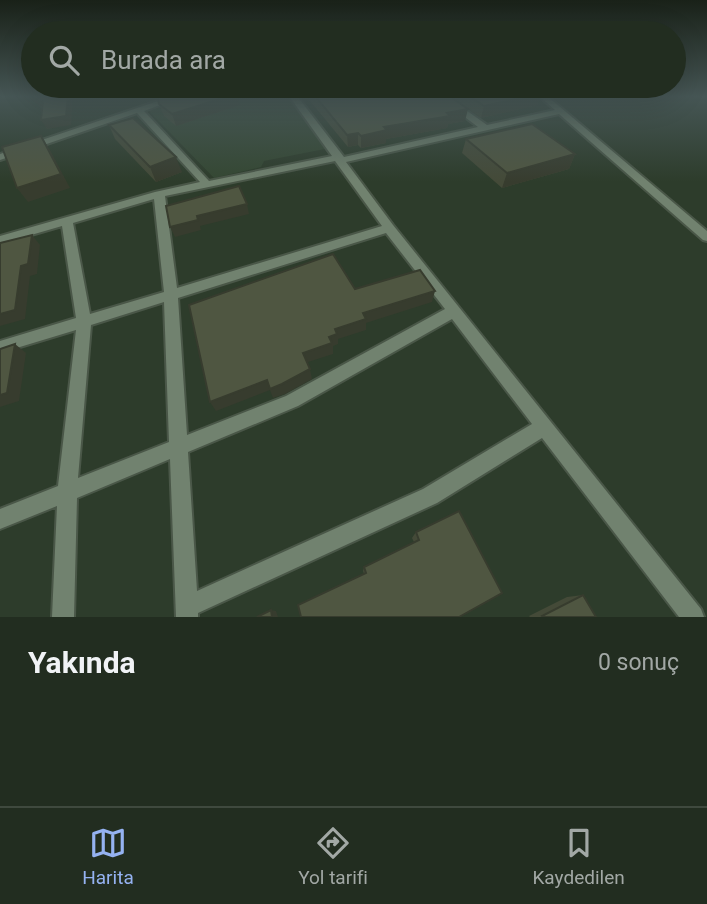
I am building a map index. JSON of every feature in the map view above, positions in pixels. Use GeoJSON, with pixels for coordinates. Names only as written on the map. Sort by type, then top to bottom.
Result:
{"type":"FeatureCollection","features":[{"type":"Feature","properties":{"kind":"street"},"geometry":{"type":"LineString","coordinates":[[0,158],[96,125]]}},
{"type":"Feature","properties":{"kind":"street"},"geometry":{"type":"LineString","coordinates":[[153,125],[207,184]]}},
{"type":"Feature","properties":{"kind":"street"},"geometry":{"type":"LineString","coordinates":[[315,125],[388,228],[693,617]]}},
{"type":"Feature","properties":{"kind":"street"},"geometry":{"type":"LineString","coordinates":[[481,125],[485,128]]}},
{"type":"Feature","properties":{"kind":"street"},"geometry":{"type":"LineString","coordinates":[[0,240],[159,194],[500,125]]}},
{"type":"Feature","properties":{"kind":"street"},"geometry":{"type":"LineString","coordinates":[[578,125],[707,237]]}},
{"type":"Feature","properties":{"kind":"street"},"geometry":{"type":"LineString","coordinates":[[159,194],[171,295],[186,612],[430,496],[544,427]]}},
{"type":"Feature","properties":{"kind":"street"},"geometry":{"type":"LineString","coordinates":[[63,617],[67,492],[84,322],[68,219]]}},
{"type":"Feature","properties":{"kind":"street"},"geometry":{"type":"LineString","coordinates":[[0,347],[388,228]]}},
{"type":"Feature","properties":{"kind":"street"},"geometry":{"type":"LineString","coordinates":[[0,519],[292,401],[453,311]]}},
{"type":"Feature","properties":{"kind":"shaded area"},"geometry":{"type":"Polygon","coordinates":[[[162,125],[308,125],[325,149],[264,161],[261,167],[214,178],[162,125]]]}},
{"type":"Feature","properties":{"kind":"building"},"geometry":{"type":"Polygon","coordinates":[[[109,125],[140,125],[176,157],[150,167],[109,125]]]}},
{"type":"Feature","properties":{"kind":"building"},"geometry":{"type":"Polygon","coordinates":[[[339,125],[397,125],[361,136],[358,133],[347,135],[339,125]]]}},
{"type":"Feature","properties":{"kind":"building"},"geometry":{"type":"Polygon","coordinates":[[[533,125],[575,154],[507,173],[466,139],[533,125]]]}},
{"type":"Feature","properties":{"kind":"building"},"geometry":{"type":"Polygon","coordinates":[[[41,136],[61,174],[17,188],[2,147],[41,136]]]}},
{"type":"Feature","properties":{"kind":"building"},"geometry":{"type":"Polygon","coordinates":[[[239,186],[247,204],[197,216],[198,220],[170,227],[166,206],[239,186]]]}},
{"type":"Feature","properties":{"kind":"building"},"geometry":{"type":"Polygon","coordinates":[[[32,235],[28,264],[21,266],[15,310],[0,314],[0,243],[32,235]]]}},
{"type":"Feature","properties":{"kind":"building"},"geometry":{"type":"Polygon","coordinates":[[[333,254],[355,289],[420,270],[435,291],[363,313],[366,319],[335,329],[337,334],[329,337],[332,343],[303,353],[310,369],[282,384],[270,389],[267,380],[210,402],[189,305],[333,254]]]}},
{"type":"Feature","properties":{"kind":"building"},"geometry":{"type":"Polygon","coordinates":[[[15,344],[7,393],[0,395],[0,349],[15,344]]]}},
{"type":"Feature","properties":{"kind":"building"},"geometry":{"type":"Polygon","coordinates":[[[459,511],[502,593],[459,617],[301,617],[298,605],[366,573],[364,567],[419,540],[416,532],[459,511]]]}},
{"type":"Feature","properties":{"kind":"building"},"geometry":{"type":"Polygon","coordinates":[[[583,595],[596,617],[542,616],[583,595]]]}},
{"type":"Feature","properties":{"kind":"building"},"geometry":{"type":"Polygon","coordinates":[[[271,610],[272,617],[257,617],[271,610]]]}}]}
